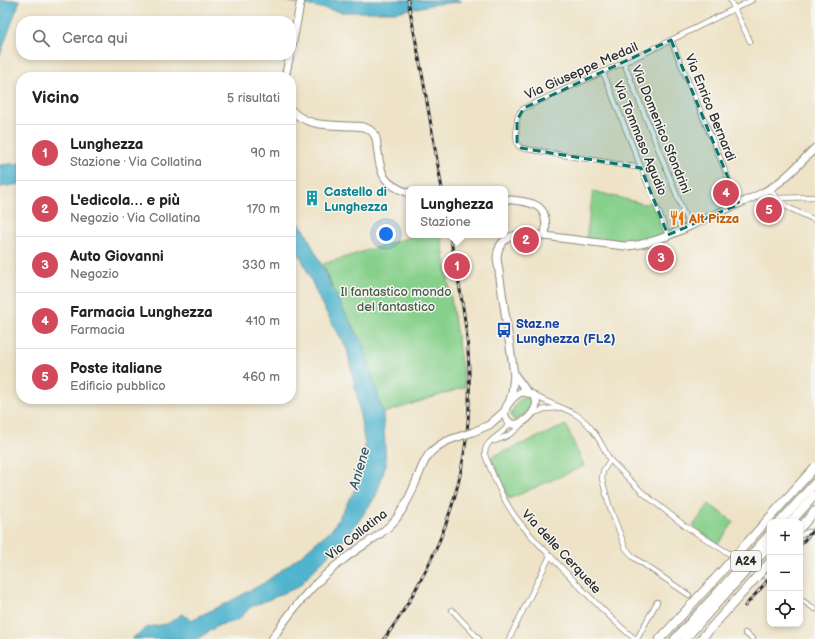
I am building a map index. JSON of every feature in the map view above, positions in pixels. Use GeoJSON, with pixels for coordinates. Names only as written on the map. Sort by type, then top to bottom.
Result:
{"type":"FeatureCollection","features":[{"type":"Feature","properties":{"kind":"highway"},"geometry":{"type":"LineString","coordinates":[[660,639],[815,467]]}},
{"type":"Feature","properties":{"kind":"highway"},"geometry":{"type":"LineString","coordinates":[[783,519],[815,483]]}},
{"type":"Feature","properties":{"kind":"highway"},"geometry":{"type":"LineString","coordinates":[[794,519],[815,495]]}},
{"type":"Feature","properties":{"kind":"highway"},"geometry":{"type":"LineString","coordinates":[[803,525],[815,511]]}},
{"type":"Feature","properties":{"kind":"highway","name":"A24"},"geometry":{"type":"LineString","coordinates":[[685,639],[767,538]]}},
{"type":"Feature","properties":{"kind":"highway","name":"A24"},"geometry":{"type":"LineString","coordinates":[[675,639],[767,548]]}},
{"type":"Feature","properties":{"kind":"highway"},"geometry":{"type":"LineString","coordinates":[[701,639],[767,565]]}},
{"type":"Feature","properties":{"kind":"street"},"geometry":{"type":"LineString","coordinates":[[296,23],[300,0]]}},
{"type":"Feature","properties":{"kind":"street"},"geometry":{"type":"LineString","coordinates":[[730,0],[750,41]]}},
{"type":"Feature","properties":{"kind":"street","name":"Via Giuseppe Medail"},"geometry":{"type":"LineString","coordinates":[[641,168],[520,147],[517,140],[517,118],[522,109],[624,63],[752,0]]}},
{"type":"Feature","properties":{"kind":"street","name":"Via Enrico Bernardi"},"geometry":{"type":"LineString","coordinates":[[671,40],[739,204]]}},
{"type":"Feature","properties":{"kind":"street"},"geometry":{"type":"LineString","coordinates":[[287,72],[289,60]]}},
{"type":"Feature","properties":{"kind":"street","name":"Via Domenico Sfondrini"},"geometry":{"type":"LineString","coordinates":[[624,63],[689,226]]}},
{"type":"Feature","properties":{"kind":"street","name":"Via Tommaso Agudio"},"geometry":{"type":"LineString","coordinates":[[603,72],[668,235]]}},
{"type":"Feature","properties":{"kind":"street"},"geometry":{"type":"LineString","coordinates":[[296,114],[300,118],[314,123],[360,126],[370,130],[376,139],[380,168],[383,176],[395,187],[406,191]]}},
{"type":"Feature","properties":{"kind":"street"},"geometry":{"type":"LineString","coordinates":[[509,403],[512,393],[514,374],[498,263],[498,250],[505,240],[513,236],[524,234],[629,246],[648,243],[739,204],[769,189],[785,178],[815,148]]}},
{"type":"Feature","properties":{"kind":"street"},"geometry":{"type":"LineString","coordinates":[[769,189],[783,204],[790,209],[815,220]]}},
{"type":"Feature","properties":{"kind":"street"},"geometry":{"type":"LineString","coordinates":[[778,198],[815,197]]}},
{"type":"Feature","properties":{"kind":"street"},"geometry":{"type":"LineString","coordinates":[[508,199],[533,203],[540,207],[546,220],[545,236]]}},
{"type":"Feature","properties":{"kind":"street"},"geometry":{"type":"LineString","coordinates":[[488,443],[510,435],[532,414],[537,404],[536,399],[530,394],[514,374]]}},
{"type":"Feature","properties":{"kind":"street"},"geometry":{"type":"LineString","coordinates":[[523,422],[513,425],[509,422],[504,411],[509,403],[519,393],[530,394],[579,416],[590,426],[610,460],[643,494],[685,526],[767,576]]}},
{"type":"Feature","properties":{"kind":"street"},"geometry":{"type":"LineString","coordinates":[[532,414],[547,409],[562,408]]}},
{"type":"Feature","properties":{"kind":"street","name":"Via Collatina"},"geometry":{"type":"LineString","coordinates":[[489,425],[504,411]]}},
{"type":"Feature","properties":{"kind":"street","name":"Via Collatina"},"geometry":{"type":"LineString","coordinates":[[272,639],[296,606],[320,580],[343,560],[380,534],[394,521],[411,494],[427,457],[436,447],[452,439],[489,425],[502,421],[509,422]]}},
{"type":"Feature","properties":{"kind":"street"},"geometry":{"type":"LineString","coordinates":[[488,443],[508,427],[509,422]]}},
{"type":"Feature","properties":{"kind":"street","name":"Via delle Cerquete"},"geometry":{"type":"LineString","coordinates":[[488,443],[485,448],[485,455],[506,503],[521,524],[603,611],[636,639]]}},
{"type":"Feature","properties":{"kind":"street"},"geometry":{"type":"LineString","coordinates":[[610,460],[603,471],[602,479],[609,505],[626,548],[633,557],[689,595]]}},
{"type":"Feature","properties":{"kind":"street"},"geometry":{"type":"LineString","coordinates":[[803,534],[810,531],[815,532]]}},
{"type":"Feature","properties":{"kind":"street"},"geometry":{"type":"LineString","coordinates":[[509,639],[550,556]]}},
{"type":"Feature","properties":{"kind":"street"},"geometry":{"type":"LineString","coordinates":[[764,574],[767,571]]}},
{"type":"Feature","properties":{"kind":"street"},"geometry":{"type":"LineString","coordinates":[[803,601],[815,609]]}},
{"type":"Feature","properties":{"kind":"street"},"geometry":{"type":"LineString","coordinates":[[636,639],[657,602]]}},
{"type":"Feature","properties":{"kind":"street"},"geometry":{"type":"LineString","coordinates":[[452,610],[479,639]]}},
{"type":"Feature","properties":{"kind":"street"},"geometry":{"type":"LineString","coordinates":[[745,633],[753,639]]}},
{"type":"Feature","properties":{"kind":"highlighted area"},"geometry":{"type":"Polygon","coordinates":[[[671,40],[739,204],[668,235],[641,168],[521,148],[517,142],[517,120],[524,108],[671,40]]]}},
{"type":"Feature","properties":{"kind":"green space"},"geometry":{"type":"Polygon","coordinates":[[[593,191],[644,204],[653,202],[665,234],[650,240],[626,244],[586,239],[593,191]]]}},
{"type":"Feature","properties":{"kind":"green space","name":"Il fantastico mondo del fantastico"},"geometry":{"type":"Polygon","coordinates":[[[407,238],[441,238],[465,387],[384,413],[323,264],[407,238]]]}},
{"type":"Feature","properties":{"kind":"green space"},"geometry":{"type":"Polygon","coordinates":[[[524,397],[531,400],[532,407],[519,419],[514,420],[511,416],[513,410],[518,402],[524,397]]]}},
{"type":"Feature","properties":{"kind":"green space"},"geometry":{"type":"Polygon","coordinates":[[[566,425],[584,466],[509,499],[491,457],[566,425]]]}},
{"type":"Feature","properties":{"kind":"green space"},"geometry":{"type":"Polygon","coordinates":[[[709,504],[734,522],[718,544],[693,526],[709,504]]]}},
{"type":"Feature","properties":{"kind":"water"},"geometry":{"type":"Polygon","coordinates":[[[0,0],[20,0],[0,55],[0,0]]]}},
{"type":"Feature","properties":{"kind":"water"},"geometry":{"type":"Polygon","coordinates":[[[281,0],[461,0],[459,2],[436,4],[396,12],[341,12],[281,0]]]}},
{"type":"Feature","properties":{"kind":"water"},"geometry":{"type":"Polygon","coordinates":[[[16,163],[16,185],[0,187],[0,165],[16,163]]]}},
{"type":"Feature","properties":{"kind":"water"},"geometry":{"type":"Polygon","coordinates":[[[296,220],[304,229],[344,311],[363,344],[383,414],[386,464],[376,496],[349,535],[298,587],[251,607],[237,621],[219,625],[197,639],[131,639],[148,627],[167,624],[182,614],[191,620],[264,583],[299,557],[333,528],[357,486],[366,453],[357,396],[347,349],[321,303],[301,257],[296,250],[296,220]]]}},
{"type":"Feature","properties":{"kind":"railway"},"geometry":{"type":"LineString","coordinates":[[408,0],[441,186]]}},
{"type":"Feature","properties":{"kind":"railway"},"geometry":{"type":"LineString","coordinates":[[384,639],[406,606],[431,560],[451,508],[464,454],[468,426],[469,398],[467,336],[451,238]]}},
{"type":"Feature","properties":{"kind":"railway"},"geometry":{"type":"LineString","coordinates":[[803,542],[815,528]]}},
{"type":"Feature","properties":{"kind":"railway"},"geometry":{"type":"LineString","coordinates":[[745,606],[767,581]]}},
{"type":"Feature","properties":{"kind":"place","name":"Farmacia Lunghezza"},"geometry":{"type":"Point","coordinates":[726,193]}},
{"type":"Feature","properties":{"kind":"place","name":"Castello di Lunghezza"},"geometry":{"type":"Point","coordinates":[312,198]}},
{"type":"Feature","properties":{"kind":"place","name":"Poste italiane"},"geometry":{"type":"Point","coordinates":[769,210]}},
{"type":"Feature","properties":{"kind":"place","name":"Alt Pizza"},"geometry":{"type":"Point","coordinates":[677,218]}},
{"type":"Feature","properties":{"kind":"place","name":"L'edicola… e più"},"geometry":{"type":"Point","coordinates":[526,240]}},
{"type":"Feature","properties":{"kind":"place","name":"Auto Giovanni"},"geometry":{"type":"Point","coordinates":[661,258]}},
{"type":"Feature","properties":{"kind":"place","name":"Lunghezza"},"geometry":{"type":"Point","coordinates":[457,266]}},
{"type":"Feature","properties":{"kind":"place","name":"Staz.ne Lunghezza (FL2)"},"geometry":{"type":"Point","coordinates":[504,330]}},
{"type":"Feature","properties":{"kind":"water label","name":"Aniene"},"geometry":{"type":"Point","coordinates":[359,468]}}]}
